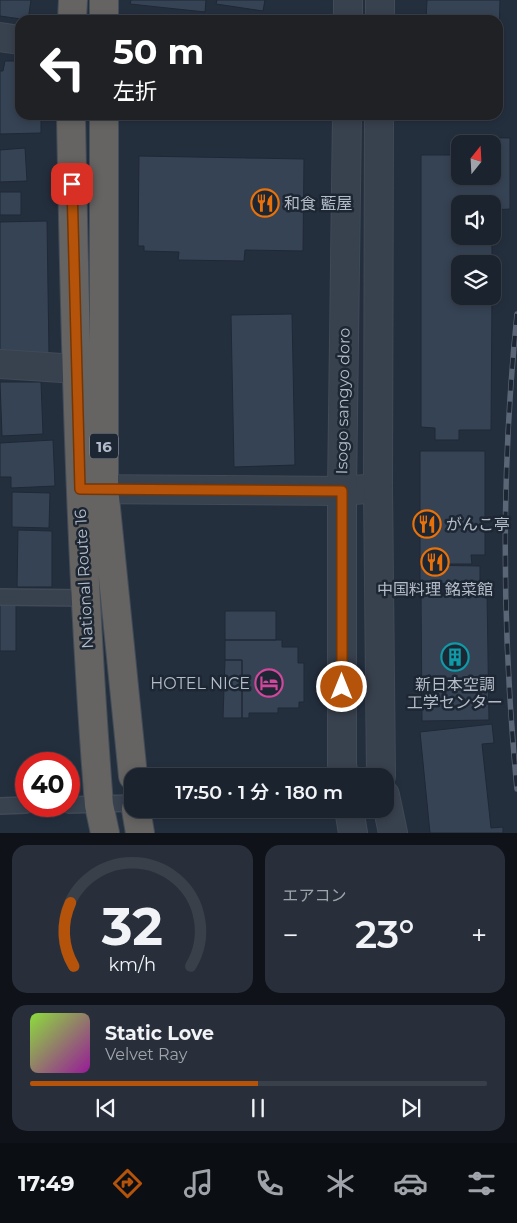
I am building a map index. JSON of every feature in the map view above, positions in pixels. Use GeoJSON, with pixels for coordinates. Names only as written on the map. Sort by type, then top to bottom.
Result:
{"type":"FeatureCollection","features":[{"type":"Feature","properties":{"kind":"highway"},"geometry":{"type":"LineString","coordinates":[[72,15],[73,0]]}},
{"type":"Feature","properties":{"kind":"highway"},"geometry":{"type":"LineString","coordinates":[[104,0],[104,15]]}},
{"type":"Feature","properties":{"kind":"highway","name":"National Route 16"},"geometry":{"type":"LineString","coordinates":[[71,120],[77,369],[132,768]]}},
{"type":"Feature","properties":{"kind":"highway","name":"National Route 16"},"geometry":{"type":"LineString","coordinates":[[104,120],[92,488],[84,598],[99,805],[105,833]]}},
{"type":"Feature","properties":{"kind":"highway"},"geometry":{"type":"LineString","coordinates":[[138,818],[140,833]]}},
{"type":"Feature","properties":{"kind":"street"},"geometry":{"type":"LineString","coordinates":[[348,0],[348,15]]}},
{"type":"Feature","properties":{"kind":"street"},"geometry":{"type":"LineString","coordinates":[[380,0],[380,15]]}},
{"type":"Feature","properties":{"kind":"street"},"geometry":{"type":"LineString","coordinates":[[0,37],[15,39]]}},
{"type":"Feature","properties":{"kind":"street","name":"Isogo sangyo doro"},"geometry":{"type":"LineString","coordinates":[[343,768],[342,491],[347,120]]}},
{"type":"Feature","properties":{"kind":"street","name":"Isogo sangyo doro"},"geometry":{"type":"LineString","coordinates":[[379,120],[378,488],[381,768]]}},
{"type":"Feature","properties":{"kind":"street"},"geometry":{"type":"LineString","coordinates":[[0,364],[77,369]]}},
{"type":"Feature","properties":{"kind":"street"},"geometry":{"type":"LineString","coordinates":[[92,488],[342,491],[378,488]]}},
{"type":"Feature","properties":{"kind":"street"},"geometry":{"type":"LineString","coordinates":[[350,818],[353,833]]}},
{"type":"Feature","properties":{"kind":"street"},"geometry":{"type":"LineString","coordinates":[[390,818],[393,833]]}},
{"type":"Feature","properties":{"kind":"lane"},"geometry":{"type":"LineString","coordinates":[[0,598],[84,598]]}},
{"type":"Feature","properties":{"kind":"lane"},"geometry":{"type":"LineString","coordinates":[[80,805],[124,803]]}},
{"type":"Feature","properties":{"kind":"lane"},"geometry":{"type":"LineString","coordinates":[[0,806],[15,806]]}},
{"type":"Feature","properties":{"kind":"building"},"geometry":{"type":"Polygon","coordinates":[[[0,0],[31,0],[29,15],[15,15],[15,18],[0,16],[0,0]]]}},
{"type":"Feature","properties":{"kind":"building"},"geometry":{"type":"Polygon","coordinates":[[[131,0],[206,0],[205,12],[130,4],[131,0]]]}},
{"type":"Feature","properties":{"kind":"building"},"geometry":{"type":"Polygon","coordinates":[[[217,0],[265,0],[263,11],[216,4],[217,0]]]}},
{"type":"Feature","properties":{"kind":"building"},"geometry":{"type":"Polygon","coordinates":[[[427,0],[500,0],[500,15],[426,15],[427,0]]]}},
{"type":"Feature","properties":{"kind":"building"},"geometry":{"type":"Polygon","coordinates":[[[5,61],[15,61],[15,120],[41,120],[41,133],[0,134],[0,71],[3,71],[5,61]]]}},
{"type":"Feature","properties":{"kind":"building"},"geometry":{"type":"Polygon","coordinates":[[[501,138],[510,138],[510,209],[501,210],[501,195],[451,195],[451,245],[492,245],[492,255],[451,255],[451,305],[492,305],[491,430],[459,430],[459,440],[435,440],[435,428],[421,427],[421,155],[451,155],[451,185],[501,185],[501,138]]]}},
{"type":"Feature","properties":{"kind":"building"},"geometry":{"type":"Polygon","coordinates":[[[25,148],[27,181],[0,182],[0,150],[25,148]]]}},
{"type":"Feature","properties":{"kind":"building"},"geometry":{"type":"Polygon","coordinates":[[[139,156],[304,159],[303,251],[245,250],[244,261],[178,260],[179,252],[144,251],[144,246],[138,246],[139,156]]]}},
{"type":"Feature","properties":{"kind":"building"},"geometry":{"type":"Polygon","coordinates":[[[0,192],[21,192],[21,215],[0,215],[0,192]]]}},
{"type":"Feature","properties":{"kind":"building"},"geometry":{"type":"Polygon","coordinates":[[[47,221],[49,355],[0,357],[0,222],[47,221]]]}},
{"type":"Feature","properties":{"kind":"building"},"geometry":{"type":"Polygon","coordinates":[[[292,314],[295,465],[234,467],[231,315],[292,314]]]}},
{"type":"Feature","properties":{"kind":"building"},"geometry":{"type":"Polygon","coordinates":[[[0,382],[41,382],[43,434],[2,436],[0,382]]]}},
{"type":"Feature","properties":{"kind":"building"},"geometry":{"type":"Polygon","coordinates":[[[53,440],[55,486],[11,488],[11,477],[0,477],[0,443],[53,440]]]}},
{"type":"Feature","properties":{"kind":"building"},"geometry":{"type":"Polygon","coordinates":[[[420,451],[485,451],[485,555],[471,555],[472,564],[420,564],[420,451]]]}},
{"type":"Feature","properties":{"kind":"building"},"geometry":{"type":"Polygon","coordinates":[[[12,492],[50,493],[49,528],[12,527],[12,492]]]}},
{"type":"Feature","properties":{"kind":"building"},"geometry":{"type":"Polygon","coordinates":[[[18,530],[52,531],[52,587],[17,587],[18,530]]]}},
{"type":"Feature","properties":{"kind":"building"},"geometry":{"type":"Polygon","coordinates":[[[420,565],[480,566],[480,584],[420,583],[420,565]]]}},
{"type":"Feature","properties":{"kind":"building","name":"新日本空調 工学センター"},"geometry":{"type":"Polygon","coordinates":[[[487,593],[489,720],[422,721],[421,594],[487,593]]]}},
{"type":"Feature","properties":{"kind":"building"},"geometry":{"type":"Polygon","coordinates":[[[0,605],[16,605],[16,651],[0,651],[0,605]]]}},
{"type":"Feature","properties":{"kind":"building"},"geometry":{"type":"Polygon","coordinates":[[[225,611],[276,611],[276,640],[225,640],[225,611]]]}},
{"type":"Feature","properties":{"kind":"building"},"geometry":{"type":"Polygon","coordinates":[[[225,640],[282,640],[282,647],[298,647],[298,663],[304,663],[304,702],[299,702],[299,708],[278,708],[278,713],[249,713],[249,718],[242,718],[242,660],[225,660],[225,640]]]}},
{"type":"Feature","properties":{"kind":"building"},"geometry":{"type":"Polygon","coordinates":[[[225,660],[242,660],[242,718],[223,718],[225,660]]]}},
{"type":"Feature","properties":{"kind":"building"},"geometry":{"type":"Polygon","coordinates":[[[492,724],[494,743],[482,744],[491,828],[503,827],[503,833],[430,833],[420,732],[492,724]]]}},
{"type":"Feature","properties":{"kind":"railway"},"geometry":{"type":"LineString","coordinates":[[517,314],[508,432],[505,552],[508,671],[517,789]]}},
{"type":"Feature","properties":{"kind":"place","name":"和食 藍屋"},"geometry":{"type":"Point","coordinates":[265,203]}},
{"type":"Feature","properties":{"kind":"place","name":"がんこ亭"},"geometry":{"type":"Point","coordinates":[427,524]}},
{"type":"Feature","properties":{"kind":"place","name":"中国料理 銘菜館"},"geometry":{"type":"Point","coordinates":[435,562]}},
{"type":"Feature","properties":{"kind":"place","name":"新日本空調 工学センター"},"geometry":{"type":"Point","coordinates":[455,657]}},
{"type":"Feature","properties":{"kind":"place","name":"HOTEL NICE"},"geometry":{"type":"Point","coordinates":[269,683]}},
{"type":"Feature","properties":{"kind":"route"},"geometry":{"type":"LineString","coordinates":[[72,184],[80,489],[342,491],[342,687]]}}]}
